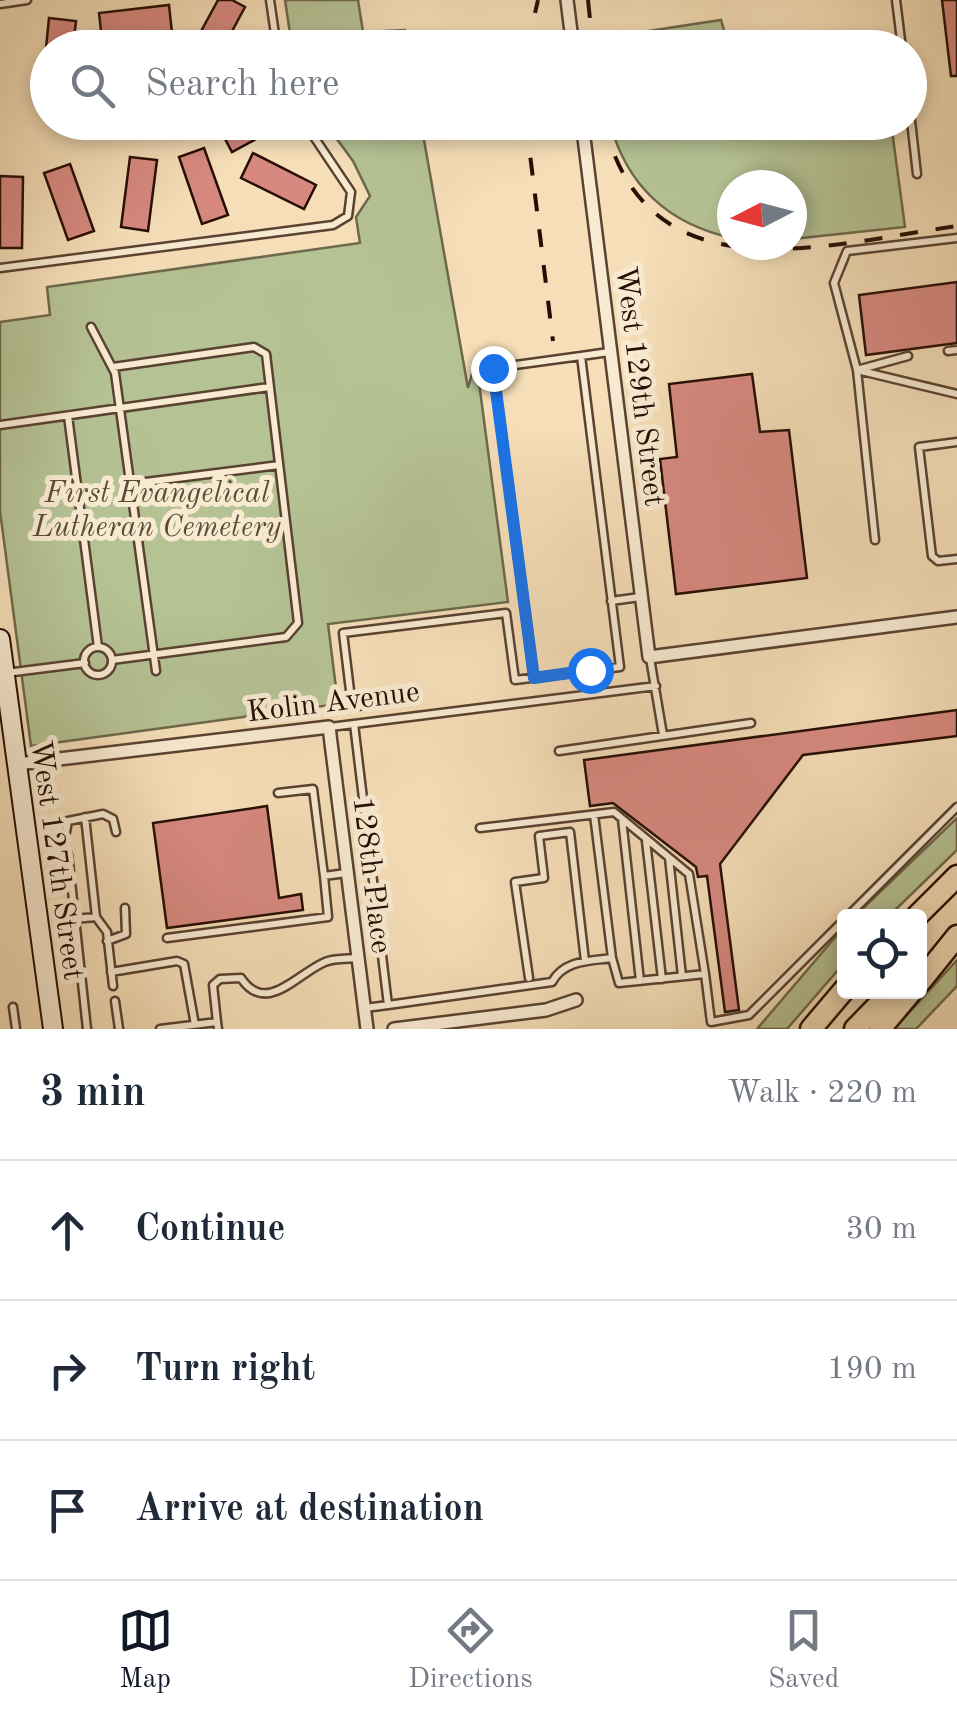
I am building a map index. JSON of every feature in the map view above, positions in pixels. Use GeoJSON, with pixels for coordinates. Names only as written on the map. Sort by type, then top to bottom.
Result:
{"type":"FeatureCollection","features":[{"type":"Feature","properties":{"kind":"highway"},"geometry":{"type":"LineString","coordinates":[[924,909],[957,876]]}},
{"type":"Feature","properties":{"kind":"highway"},"geometry":{"type":"LineString","coordinates":[[927,955],[957,924]]}},
{"type":"Feature","properties":{"kind":"highway"},"geometry":{"type":"LineString","coordinates":[[927,973],[957,936]]}},
{"type":"Feature","properties":{"kind":"highway"},"geometry":{"type":"LineString","coordinates":[[811,1029],[837,998]]}},
{"type":"Feature","properties":{"kind":"highway"},"geometry":{"type":"LineString","coordinates":[[855,1029],[884,999]]}},
{"type":"Feature","properties":{"kind":"highway"},"geometry":{"type":"LineString","coordinates":[[880,1029],[905,999]]}},
{"type":"Feature","properties":{"kind":"main road","name":"West 127th Street"},"geometry":{"type":"LineString","coordinates":[[0,639],[53,1029]]}},
{"type":"Feature","properties":{"kind":"street"},"geometry":{"type":"LineString","coordinates":[[567,0],[571,30]]}},
{"type":"Feature","properties":{"kind":"street","name":"West 129th Street"},"geometry":{"type":"LineString","coordinates":[[584,140],[649,656]]}},
{"type":"Feature","properties":{"kind":"street"},"geometry":{"type":"LineString","coordinates":[[649,656],[957,617]]}},
{"type":"Feature","properties":{"kind":"street","name":"Kolin Avenue"},"geometry":{"type":"LineString","coordinates":[[17,764],[329,727]]}},
{"type":"Feature","properties":{"kind":"street","name":"128th Place"},"geometry":{"type":"LineString","coordinates":[[329,727],[367,1029]]}},
{"type":"Feature","properties":{"kind":"street"},"geometry":{"type":"LineString","coordinates":[[394,1029],[546,1010],[576,1000]]}},
{"type":"Feature","properties":{"kind":"lane"},"geometry":{"type":"LineString","coordinates":[[0,4],[27,0]]}},
{"type":"Feature","properties":{"kind":"lane"},"geometry":{"type":"LineString","coordinates":[[270,0],[274,30]]}},
{"type":"Feature","properties":{"kind":"lane"},"geometry":{"type":"LineString","coordinates":[[896,0],[900,30]]}},
{"type":"Feature","properties":{"kind":"lane"},"geometry":{"type":"LineString","coordinates":[[0,268],[333,225],[351,210],[351,192],[316,140]]}},
{"type":"Feature","properties":{"kind":"lane"},"geometry":{"type":"LineString","coordinates":[[913,140],[917,174]]}},
{"type":"Feature","properties":{"kind":"lane"},"geometry":{"type":"LineString","coordinates":[[876,540],[857,370],[834,283],[847,251],[957,238]]}},
{"type":"Feature","properties":{"kind":"lane"},"geometry":{"type":"LineString","coordinates":[[91,327],[114,367],[156,671]]}},
{"type":"Feature","properties":{"kind":"lane"},"geometry":{"type":"LineString","coordinates":[[84,663],[89,671],[102,674],[112,660],[286,637],[297,629],[266,354],[254,348],[114,367]]}},
{"type":"Feature","properties":{"kind":"lane"},"geometry":{"type":"LineString","coordinates":[[948,351],[957,350]]}},
{"type":"Feature","properties":{"kind":"lane"},"geometry":{"type":"LineString","coordinates":[[534,678],[493,368],[612,352]]}},
{"type":"Feature","properties":{"kind":"lane"},"geometry":{"type":"LineString","coordinates":[[375,703],[352,707],[344,633],[506,614],[515,680],[620,667],[580,356]]}},
{"type":"Feature","properties":{"kind":"lane"},"geometry":{"type":"LineString","coordinates":[[857,370],[908,356]]}},
{"type":"Feature","properties":{"kind":"lane"},"geometry":{"type":"LineString","coordinates":[[857,370],[957,394]]}},
{"type":"Feature","properties":{"kind":"lane"},"geometry":{"type":"LineString","coordinates":[[0,425],[269,387]]}},
{"type":"Feature","properties":{"kind":"lane"},"geometry":{"type":"LineString","coordinates":[[68,416],[98,647],[112,660]]}},
{"type":"Feature","properties":{"kind":"lane"},"geometry":{"type":"LineString","coordinates":[[957,442],[919,446],[932,556],[938,561],[957,559]]}},
{"type":"Feature","properties":{"kind":"lane"},"geometry":{"type":"LineString","coordinates":[[130,484],[278,465]]}},
{"type":"Feature","properties":{"kind":"lane"},"geometry":{"type":"LineString","coordinates":[[612,601],[643,596]]}},
{"type":"Feature","properties":{"kind":"lane"},"geometry":{"type":"LineString","coordinates":[[84,663],[88,652],[98,647]]}},
{"type":"Feature","properties":{"kind":"lane"},"geometry":{"type":"LineString","coordinates":[[649,656],[663,736]]}},
{"type":"Feature","properties":{"kind":"lane"},"geometry":{"type":"LineString","coordinates":[[2,673],[84,663]]}},
{"type":"Feature","properties":{"kind":"lane","name":"Kolin Avenue"},"geometry":{"type":"LineString","coordinates":[[329,727],[656,686]]}},
{"type":"Feature","properties":{"kind":"lane"},"geometry":{"type":"LineString","coordinates":[[559,750],[751,723]]}},
{"type":"Feature","properties":{"kind":"lane"},"geometry":{"type":"LineString","coordinates":[[354,724],[388,1005]]}},
{"type":"Feature","properties":{"kind":"lane"},"geometry":{"type":"LineString","coordinates":[[167,938],[328,918],[313,789],[278,793]]}},
{"type":"Feature","properties":{"kind":"lane"},"geometry":{"type":"LineString","coordinates":[[855,909],[957,807]]}},
{"type":"Feature","properties":{"kind":"lane"},"geometry":{"type":"LineString","coordinates":[[480,828],[614,812],[690,874],[711,1022],[749,1015],[837,927]]}},
{"type":"Feature","properties":{"kind":"lane"},"geometry":{"type":"LineString","coordinates":[[66,832],[68,821],[110,815],[116,832]]}},
{"type":"Feature","properties":{"kind":"lane"},"geometry":{"type":"LineString","coordinates":[[594,815],[612,958],[619,983],[704,974]]}},
{"type":"Feature","properties":{"kind":"lane"},"geometry":{"type":"LineString","coordinates":[[85,817],[96,916],[108,941],[104,953],[110,980],[177,961],[184,964],[195,1025]]}},
{"type":"Feature","properties":{"kind":"lane"},"geometry":{"type":"LineString","coordinates":[[622,819],[640,981]]}},
{"type":"Feature","properties":{"kind":"lane"},"geometry":{"type":"LineString","coordinates":[[529,978],[516,882],[544,878],[539,836],[570,832],[585,961]]}},
{"type":"Feature","properties":{"kind":"lane"},"geometry":{"type":"LineString","coordinates":[[646,838],[662,978]]}},
{"type":"Feature","properties":{"kind":"lane"},"geometry":{"type":"LineString","coordinates":[[68,854],[89,1014],[87,1029]]}},
{"type":"Feature","properties":{"kind":"lane"},"geometry":{"type":"LineString","coordinates":[[669,858],[682,976]]}},
{"type":"Feature","properties":{"kind":"lane"},"geometry":{"type":"LineString","coordinates":[[324,876],[347,873]]}},
{"type":"Feature","properties":{"kind":"lane"},"geometry":{"type":"LineString","coordinates":[[108,941],[126,934],[125,908]]}},
{"type":"Feature","properties":{"kind":"lane"},"geometry":{"type":"LineString","coordinates":[[74,919],[96,916]]}},
{"type":"Feature","properties":{"kind":"lane"},"geometry":{"type":"LineString","coordinates":[[160,1029],[218,1026],[213,986],[220,978],[241,978],[248,989],[260,993],[280,991],[327,961],[358,958]]}},
{"type":"Feature","properties":{"kind":"lane"},"geometry":{"type":"LineString","coordinates":[[364,1008],[552,982],[562,969],[612,958]]}},
{"type":"Feature","properties":{"kind":"lane"},"geometry":{"type":"LineString","coordinates":[[115,1000],[112,1012],[119,1029]]}},
{"type":"Feature","properties":{"kind":"lane"},"geometry":{"type":"LineString","coordinates":[[13,1007],[16,1029]]}},
{"type":"Feature","properties":{"kind":"green space"},"geometry":{"type":"Polygon","coordinates":[[[285,0],[358,0],[363,30],[289,30],[285,0]]]}},
{"type":"Feature","properties":{"kind":"green space"},"geometry":{"type":"Polygon","coordinates":[[[721,20],[724,30],[655,30],[721,20]]]}},
{"type":"Feature","properties":{"kind":"green space","name":"First Evangelical Lutheran Cemetery"},"geometry":{"type":"Polygon","coordinates":[[[338,140],[424,140],[468,388],[476,360],[508,602],[328,624],[338,704],[31,746],[0,511],[0,322],[50,315],[47,287],[360,243],[356,217],[370,196],[338,140]]]}},
{"type":"Feature","properties":{"kind":"green space"},"geometry":{"type":"Polygon","coordinates":[[[616,140],[893,140],[905,227],[807,237],[807,170],[717,170],[717,234],[670,212],[627,166],[616,140]]]}},
{"type":"Feature","properties":{"kind":"green space"},"geometry":{"type":"Polygon","coordinates":[[[957,818],[957,850],[896,909],[862,909],[957,818]]]}},
{"type":"Feature","properties":{"kind":"green space"},"geometry":{"type":"Polygon","coordinates":[[[837,935],[837,971],[787,1029],[757,1029],[837,935]]]}},
{"type":"Feature","properties":{"kind":"green space"},"geometry":{"type":"Polygon","coordinates":[[[957,960],[957,986],[916,1029],[894,1029],[921,999],[927,999],[927,993],[957,960]]]}},
{"type":"Feature","properties":{"kind":"building"},"geometry":{"type":"Polygon","coordinates":[[[218,0],[232,0],[245,7],[233,30],[202,30],[218,0]]]}},
{"type":"Feature","properties":{"kind":"building"},"geometry":{"type":"Polygon","coordinates":[[[942,0],[957,0],[957,76],[951,76],[942,0]]]}},
{"type":"Feature","properties":{"kind":"building"},"geometry":{"type":"Polygon","coordinates":[[[169,5],[172,30],[101,30],[99,13],[169,5]]]}},
{"type":"Feature","properties":{"kind":"building"},"geometry":{"type":"Polygon","coordinates":[[[49,18],[76,21],[75,30],[48,30],[49,18]]]}},
{"type":"Feature","properties":{"kind":"building"},"geometry":{"type":"Polygon","coordinates":[[[226,140],[254,140],[232,152],[226,140]]]}},
{"type":"Feature","properties":{"kind":"building"},"geometry":{"type":"Polygon","coordinates":[[[204,148],[228,215],[202,224],[179,157],[204,148]]]}},
{"type":"Feature","properties":{"kind":"building"},"geometry":{"type":"Polygon","coordinates":[[[253,153],[316,185],[304,209],[241,178],[253,153]]]}},
{"type":"Feature","properties":{"kind":"building"},"geometry":{"type":"Polygon","coordinates":[[[130,157],[157,160],[148,231],[121,227],[130,157]]]}},
{"type":"Feature","properties":{"kind":"building"},"geometry":{"type":"Polygon","coordinates":[[[70,164],[94,231],[68,240],[44,173],[70,164]]]}},
{"type":"Feature","properties":{"kind":"building"},"geometry":{"type":"Polygon","coordinates":[[[0,176],[23,177],[22,248],[0,248],[0,176]]]}},
{"type":"Feature","properties":{"kind":"building"},"geometry":{"type":"Polygon","coordinates":[[[957,282],[957,343],[866,355],[859,295],[957,282]]]}},
{"type":"Feature","properties":{"kind":"building"},"geometry":{"type":"Polygon","coordinates":[[[752,374],[760,432],[789,430],[807,578],[676,594],[660,459],[677,457],[669,384],[752,374]]]}},
{"type":"Feature","properties":{"kind":"building"},"geometry":{"type":"Polygon","coordinates":[[[957,710],[957,736],[803,755],[720,864],[739,1010],[725,1012],[707,876],[698,877],[696,867],[613,803],[590,806],[584,760],[957,710]]]}},
{"type":"Feature","properties":{"kind":"building"},"geometry":{"type":"Polygon","coordinates":[[[267,806],[279,898],[301,894],[303,910],[167,928],[153,823],[267,806]]]}},
{"type":"Feature","properties":{"kind":"railway"},"geometry":{"type":"LineString","coordinates":[[531,30],[538,0]]}},
{"type":"Feature","properties":{"kind":"railway"},"geometry":{"type":"LineString","coordinates":[[588,0],[591,30]]}},
{"type":"Feature","properties":{"kind":"railway"},"geometry":{"type":"LineString","coordinates":[[528,140],[553,341]]}},
{"type":"Feature","properties":{"kind":"railway"},"geometry":{"type":"LineString","coordinates":[[611,140],[626,179],[659,216],[700,238],[748,248],[799,248],[957,226]]}},
{"type":"Feature","properties":{"kind":"route"},"geometry":{"type":"LineString","coordinates":[[493,368],[534,678],[590,670]]}}]}
